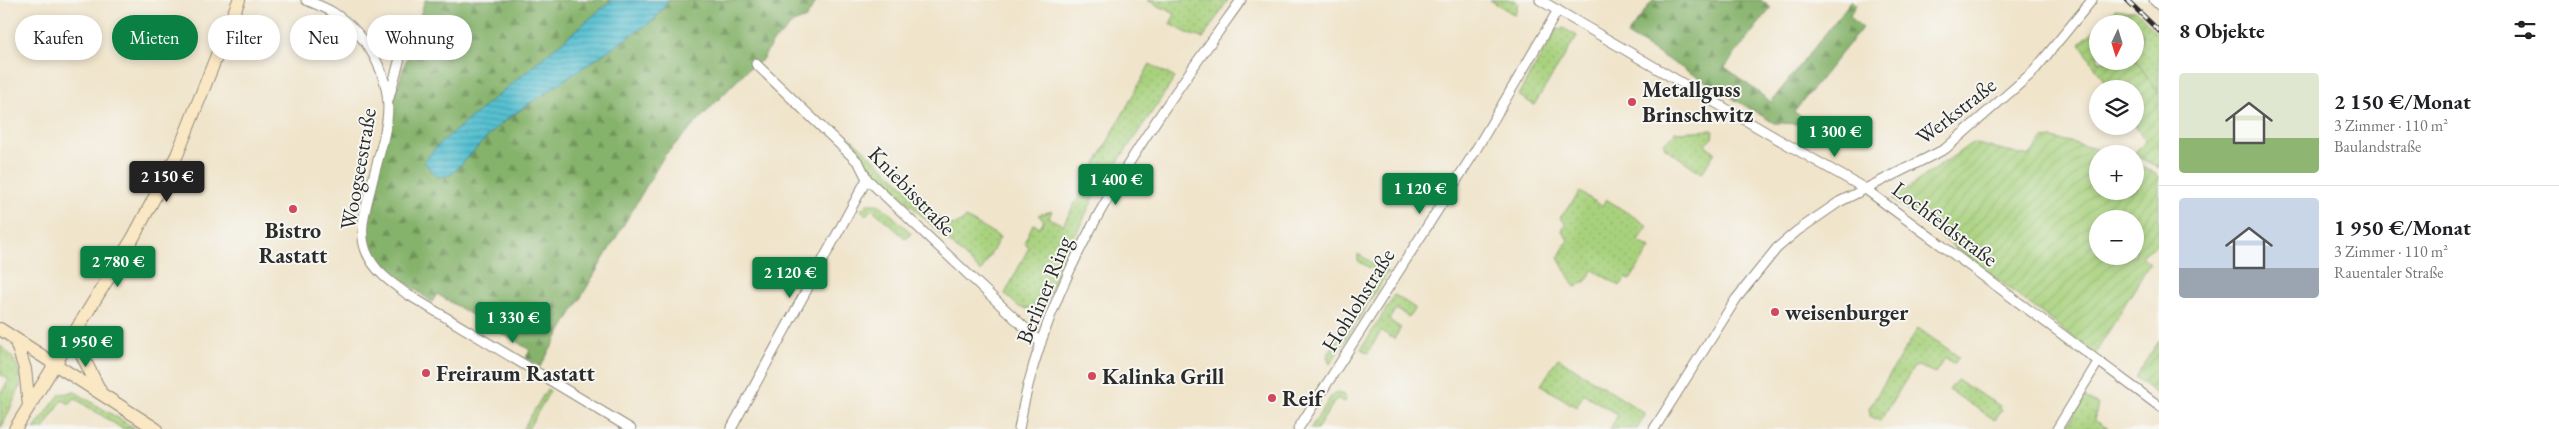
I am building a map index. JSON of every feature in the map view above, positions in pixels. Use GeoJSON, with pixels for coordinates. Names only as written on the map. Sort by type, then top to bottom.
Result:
{"type":"FeatureCollection","features":[{"type":"Feature","properties":{"kind":"street"},"geometry":{"type":"LineString","coordinates":[[15,429],[133,238],[177,155],[239,0]]}},
{"type":"Feature","properties":{"kind":"street","name":"Woogseestraße"},"geometry":{"type":"LineString","coordinates":[[306,0],[333,12],[355,30],[368,46],[384,81],[388,101]]}},
{"type":"Feature","properties":{"kind":"street","name":"Berliner Ring"},"geometry":{"type":"LineString","coordinates":[[1019,429],[1041,343],[1077,257],[1109,194],[1242,0]]}},
{"type":"Feature","properties":{"kind":"street","name":"Lochfeldstraße"},"geometry":{"type":"LineString","coordinates":[[1540,0],[1864,188],[2159,406]]}},
{"type":"Feature","properties":{"kind":"street","name":"Werkstraße"},"geometry":{"type":"LineString","coordinates":[[1654,429],[1736,299],[1765,260],[1797,231],[1864,188],[1926,160],[1946,149],[1965,134],[2033,72],[2092,0]]}},
{"type":"Feature","properties":{"kind":"street"},"geometry":{"type":"LineString","coordinates":[[2154,0],[2159,5]]}},
{"type":"Feature","properties":{"kind":"street","name":"Hohlohstraße"},"geometry":{"type":"LineString","coordinates":[[1298,429],[1474,153],[1558,10]]}},
{"type":"Feature","properties":{"kind":"street","name":"Woogseestraße"},"geometry":{"type":"LineString","coordinates":[[399,60],[388,101],[387,120],[364,214],[362,235],[371,262],[383,277],[407,294],[631,429]]}},
{"type":"Feature","properties":{"kind":"street","name":"Kniebisstraße"},"geometry":{"type":"LineString","coordinates":[[756,64],[860,163],[867,178],[1041,343]]}},
{"type":"Feature","properties":{"kind":"street"},"geometry":{"type":"LineString","coordinates":[[731,429],[867,178]]}},
{"type":"Feature","properties":{"kind":"street"},"geometry":{"type":"LineString","coordinates":[[80,323],[82,355],[102,395]]}},
{"type":"Feature","properties":{"kind":"street"},"geometry":{"type":"LineString","coordinates":[[0,329],[156,429]]}},
{"type":"Feature","properties":{"kind":"street"},"geometry":{"type":"LineString","coordinates":[[15,339],[25,369],[29,406]]}},
{"type":"Feature","properties":{"kind":"street"},"geometry":{"type":"LineString","coordinates":[[2057,429],[2098,362]]}},
{"type":"Feature","properties":{"kind":"green space"},"geometry":{"type":"Polygon","coordinates":[[[425,0],[612,0],[476,114],[451,175],[497,127],[549,89],[654,20],[669,0],[817,0],[806,18],[793,23],[773,42],[761,61],[748,69],[664,156],[540,367],[526,358],[530,350],[437,294],[432,302],[368,255],[364,214],[387,120],[406,60],[472,60],[472,15],[420,15],[425,0]]]}},
{"type":"Feature","properties":{"kind":"green space"},"geometry":{"type":"Polygon","coordinates":[[[1147,0],[1228,0],[1203,38],[1191,35],[1170,24],[1175,14],[1147,0]]]}},
{"type":"Feature","properties":{"kind":"green space"},"geometry":{"type":"Polygon","coordinates":[[[1490,0],[1514,0],[1518,3],[1515,15],[1490,0]]]}},
{"type":"Feature","properties":{"kind":"green space"},"geometry":{"type":"Polygon","coordinates":[[[1653,0],[1761,0],[1771,8],[1725,67],[1771,102],[1852,0],[1856,4],[1850,16],[1862,28],[1794,112],[1808,120],[1803,124],[1774,123],[1627,35],[1653,0]]]}},
{"type":"Feature","properties":{"kind":"green space"},"geometry":{"type":"Polygon","coordinates":[[[2116,9],[2128,11],[2130,15],[2107,15],[2116,9]]]}},
{"type":"Feature","properties":{"kind":"green space"},"geometry":{"type":"Polygon","coordinates":[[[2136,10],[2140,15],[2130,15],[2128,11],[2136,10]]]}},
{"type":"Feature","properties":{"kind":"green space"},"geometry":{"type":"Polygon","coordinates":[[[2144,19],[2159,36],[2159,94],[2143,70],[2144,19]]]}},
{"type":"Feature","properties":{"kind":"green space"},"geometry":{"type":"Polygon","coordinates":[[[1563,28],[1577,36],[1534,105],[1518,95],[1557,29],[1563,28]]]}},
{"type":"Feature","properties":{"kind":"green space"},"geometry":{"type":"Polygon","coordinates":[[[2089,35],[2089,57],[2080,43],[2089,35]]]}},
{"type":"Feature","properties":{"kind":"green space"},"geometry":{"type":"Polygon","coordinates":[[[1150,64],[1175,78],[1094,197],[1044,306],[1037,311],[1019,307],[1005,294],[1029,247],[1024,243],[1033,224],[1040,227],[1044,220],[1038,215],[1052,211],[1049,218],[1063,225],[1080,194],[1086,197],[1093,183],[1090,174],[1150,64]]]}},
{"type":"Feature","properties":{"kind":"green space"},"geometry":{"type":"Polygon","coordinates":[[[2097,70],[2143,70],[2159,94],[2159,168],[2144,160],[2144,145],[2142,145],[2146,141],[2142,135],[2144,135],[2144,80],[2103,80],[2097,70]]]}},
{"type":"Feature","properties":{"kind":"green space"},"geometry":{"type":"Polygon","coordinates":[[[1713,130],[1712,138],[1705,145],[1715,152],[1702,173],[1665,148],[1664,143],[1675,132],[1713,130]]]}},
{"type":"Feature","properties":{"kind":"green space"},"geometry":{"type":"Polygon","coordinates":[[[846,134],[946,224],[956,225],[966,218],[1000,237],[981,272],[844,142],[846,134]]]}},
{"type":"Feature","properties":{"kind":"green space"},"geometry":{"type":"Polygon","coordinates":[[[2043,138],[2067,141],[2089,147],[2089,200],[2144,200],[2144,168],[2159,176],[2159,243],[2144,254],[2144,210],[2089,210],[2089,265],[2144,265],[2144,258],[2150,263],[2095,354],[1892,199],[1972,143],[2030,156],[2043,138]]]}},
{"type":"Feature","properties":{"kind":"green space"},"geometry":{"type":"Polygon","coordinates":[[[1580,192],[1602,206],[1606,199],[1648,226],[1638,241],[1650,248],[1630,280],[1626,278],[1620,286],[1593,270],[1585,282],[1575,287],[1558,258],[1568,240],[1562,231],[1565,223],[1560,218],[1580,192]]]}},
{"type":"Feature","properties":{"kind":"green space"},"geometry":{"type":"Polygon","coordinates":[[[867,204],[878,204],[883,207],[911,233],[906,239],[872,209],[866,215],[861,210],[867,204]]]}},
{"type":"Feature","properties":{"kind":"green space"},"geometry":{"type":"Polygon","coordinates":[[[1358,254],[1388,272],[1330,364],[1327,356],[1378,273],[1358,261],[1358,254]]]}},
{"type":"Feature","properties":{"kind":"green space"},"geometry":{"type":"Polygon","coordinates":[[[1395,295],[1415,308],[1409,317],[1396,309],[1389,320],[1401,328],[1394,339],[1381,331],[1368,353],[1361,349],[1395,295]]]}},
{"type":"Feature","properties":{"kind":"green space"},"geometry":{"type":"Polygon","coordinates":[[[1918,328],[1959,357],[1954,364],[1945,358],[1935,373],[1918,366],[1914,367],[1880,421],[1870,416],[1869,408],[1918,328]]]}},
{"type":"Feature","properties":{"kind":"green space"},"geometry":{"type":"Polygon","coordinates":[[[2159,341],[2159,396],[2135,377],[2159,341]]]}},
{"type":"Feature","properties":{"kind":"green space"},"geometry":{"type":"Polygon","coordinates":[[[0,346],[16,364],[20,387],[1,429],[0,394],[9,380],[0,374],[0,346]]]}},
{"type":"Feature","properties":{"kind":"green space"},"geometry":{"type":"Polygon","coordinates":[[[1558,358],[1646,414],[1637,429],[1610,429],[1618,415],[1584,394],[1576,407],[1541,385],[1558,358]]]}},
{"type":"Feature","properties":{"kind":"green space"},"geometry":{"type":"Polygon","coordinates":[[[1957,380],[2000,406],[2002,411],[1995,420],[1949,390],[1957,380]]]}},
{"type":"Feature","properties":{"kind":"green space"},"geometry":{"type":"Polygon","coordinates":[[[547,389],[550,391],[528,429],[523,429],[547,389]]]}},
{"type":"Feature","properties":{"kind":"green space"},"geometry":{"type":"Polygon","coordinates":[[[75,392],[136,429],[123,429],[74,398],[70,404],[62,400],[43,429],[34,429],[60,394],[75,392]]]}},
{"type":"Feature","properties":{"kind":"green space"},"geometry":{"type":"Polygon","coordinates":[[[1337,393],[1344,395],[1346,401],[1343,402],[1337,398],[1317,429],[1310,429],[1332,395],[1337,393]]]}},
{"type":"Feature","properties":{"kind":"green space"},"geometry":{"type":"Polygon","coordinates":[[[2085,397],[2098,405],[2094,420],[2109,429],[2065,429],[2085,397]]]}},
{"type":"Feature","properties":{"kind":"water"},"geometry":{"type":"Polygon","coordinates":[[[612,0],[669,0],[654,20],[497,127],[451,175],[437,177],[424,162],[438,145],[612,0]]]}},
{"type":"Feature","properties":{"kind":"railway"},"geometry":{"type":"LineString","coordinates":[[2127,0],[2159,31]]}},
{"type":"Feature","properties":{"kind":"place","name":"Metallguss Brinschwitz"},"geometry":{"type":"Point","coordinates":[1632,102]}},
{"type":"Feature","properties":{"kind":"place","name":"Bistro Rastatt"},"geometry":{"type":"Point","coordinates":[293,209]}},
{"type":"Feature","properties":{"kind":"place","name":"weisenburger"},"geometry":{"type":"Point","coordinates":[1775,312]}},
{"type":"Feature","properties":{"kind":"place","name":"Freiraum Rastatt"},"geometry":{"type":"Point","coordinates":[426,373]}},
{"type":"Feature","properties":{"kind":"place","name":"Kalinka Grill"},"geometry":{"type":"Point","coordinates":[1092,376]}},
{"type":"Feature","properties":{"kind":"place","name":"Reif"},"geometry":{"type":"Point","coordinates":[1272,398]}}]}
